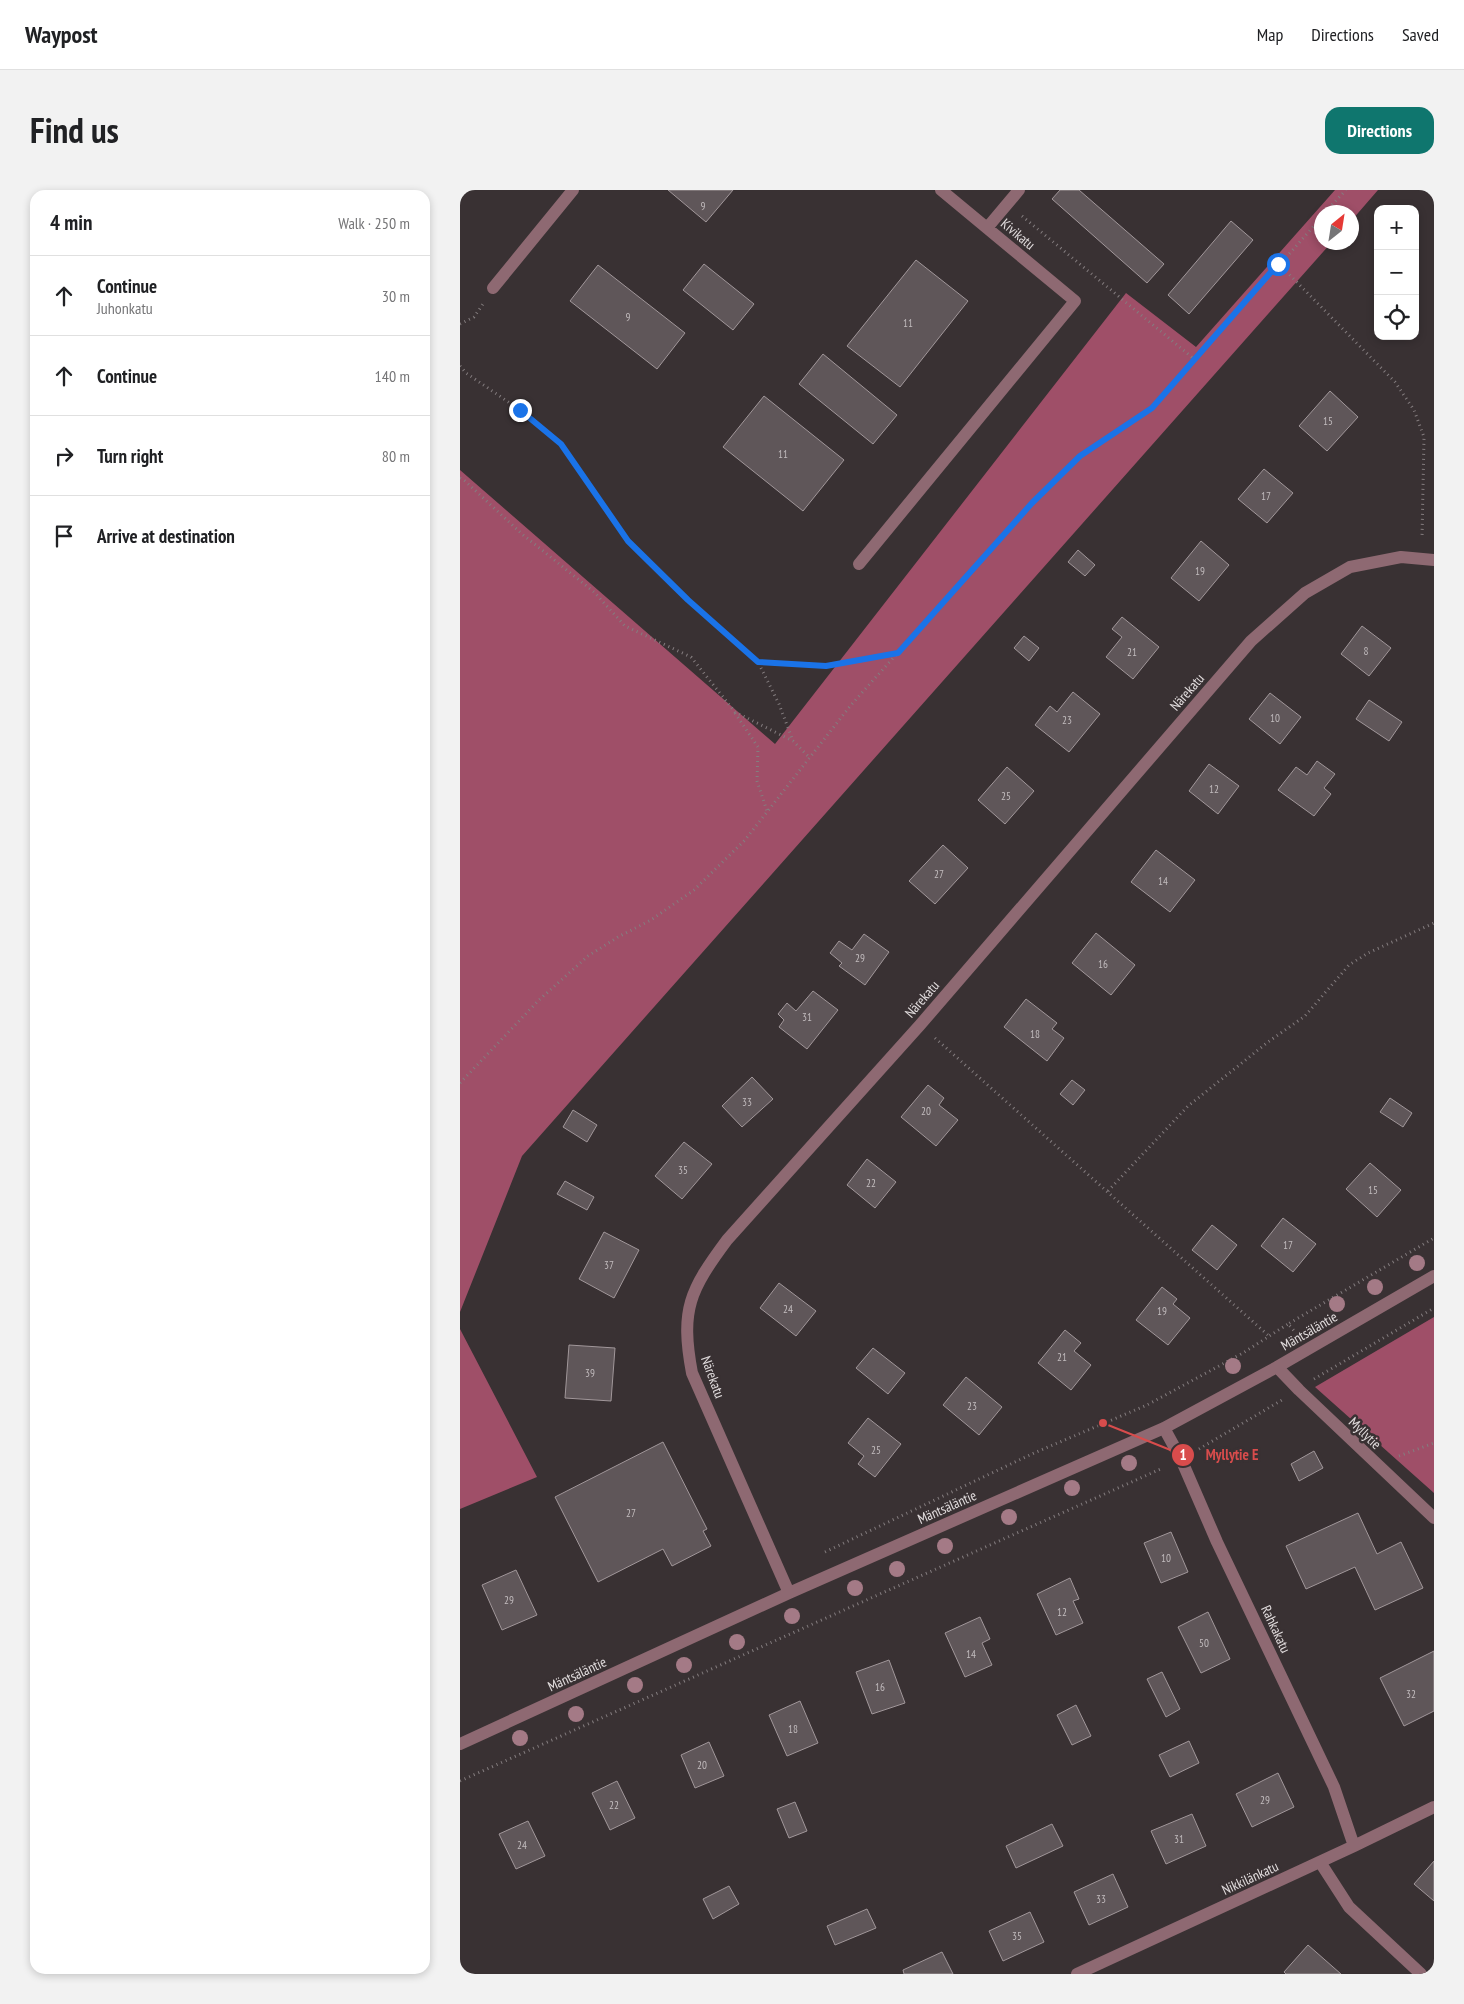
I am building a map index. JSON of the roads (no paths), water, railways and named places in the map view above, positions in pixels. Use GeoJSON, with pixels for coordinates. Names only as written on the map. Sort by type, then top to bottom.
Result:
{"type":"FeatureCollection","features":[{"type":"Feature","properties":{"kind":"street"},"geometry":{"type":"LineString","coordinates":[[493,288],[573,190]]}},
{"type":"Feature","properties":{"kind":"street","name":"Kivikatu"},"geometry":{"type":"LineString","coordinates":[[859,564],[1075,301],[941,190]]}},
{"type":"Feature","properties":{"kind":"street"},"geometry":{"type":"LineString","coordinates":[[987,228],[1020,190]]}},
{"type":"Feature","properties":{"kind":"street","name":"Närekatu"},"geometry":{"type":"LineString","coordinates":[[789,1593],[692,1373],[687,1344],[687,1316],[694,1291],[708,1266],[728,1240],[920,1024],[1251,641],[1305,592],[1350,567],[1400,557],[1428,560]]}},
{"type":"Feature","properties":{"kind":"street","name":"Mäntsäläntie"},"geometry":{"type":"LineString","coordinates":[[460,1744],[789,1593],[1164,1428],[1310,1348],[1434,1276]]}},
{"type":"Feature","properties":{"kind":"street","name":"Myllytie"},"geometry":{"type":"LineString","coordinates":[[1277,1366],[1299,1390],[1434,1518]]}},
{"type":"Feature","properties":{"kind":"street","name":"Rahkakatu"},"geometry":{"type":"LineString","coordinates":[[1164,1428],[1181,1459],[1217,1542],[1334,1787],[1354,1846]]}},
{"type":"Feature","properties":{"kind":"street","name":"Nikkilänkatu"},"geometry":{"type":"LineString","coordinates":[[1077,1974],[1320,1862],[1434,1807]]}},
{"type":"Feature","properties":{"kind":"street"},"geometry":{"type":"LineString","coordinates":[[1320,1862],[1349,1907],[1421,1974]]}},
{"type":"Feature","properties":{"kind":"place","name":"Myllytie E"},"geometry":{"type":"Point","coordinates":[1103,1423]}}]}
